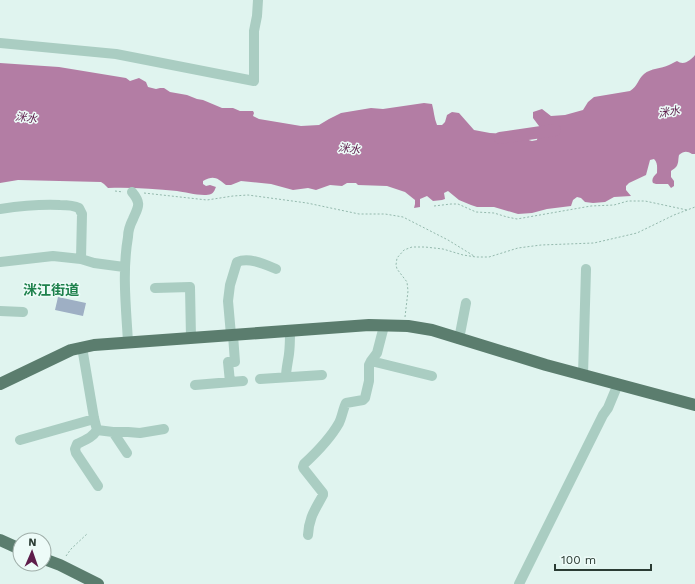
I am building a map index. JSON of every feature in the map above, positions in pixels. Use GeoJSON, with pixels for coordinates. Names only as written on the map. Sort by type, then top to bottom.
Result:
{"type":"FeatureCollection","features":[{"type":"Feature","properties":{"kind":"main road"},"geometry":{"type":"LineString","coordinates":[[1,380],[71,350],[94,345],[369,325],[404,326],[432,330],[546,365],[695,405]]}},
{"type":"Feature","properties":{"kind":"main road"},"geometry":{"type":"LineString","coordinates":[[0,540],[12,545]]}},
{"type":"Feature","properties":{"kind":"main road"},"geometry":{"type":"LineString","coordinates":[[52,562],[98,584]]}},
{"type":"Feature","properties":{"kind":"street"},"geometry":{"type":"LineString","coordinates":[[0,43],[116,54],[254,81],[254,31],[258,0]]}},
{"type":"Feature","properties":{"kind":"street"},"geometry":{"type":"LineString","coordinates":[[128,342],[124,267],[128,236],[132,220],[138,210],[139,203],[132,192]]}},
{"type":"Feature","properties":{"kind":"street"},"geometry":{"type":"LineString","coordinates":[[0,209],[46,204],[74,206],[79,208],[82,214],[81,259]]}},
{"type":"Feature","properties":{"kind":"street"},"geometry":{"type":"LineString","coordinates":[[0,262],[53,256],[81,259],[94,263],[124,267]]}},
{"type":"Feature","properties":{"kind":"street"},"geometry":{"type":"LineString","coordinates":[[230,382],[228,362],[235,362],[228,301],[230,285],[237,262],[241,260],[264,263],[276,269]]}},
{"type":"Feature","properties":{"kind":"street"},"geometry":{"type":"LineString","coordinates":[[583,375],[586,270]]}},
{"type":"Feature","properties":{"kind":"street"},"geometry":{"type":"LineString","coordinates":[[155,288],[190,287],[191,338]]}},
{"type":"Feature","properties":{"kind":"street"},"geometry":{"type":"LineString","coordinates":[[459,339],[466,303]]}},
{"type":"Feature","properties":{"kind":"street"},"geometry":{"type":"LineString","coordinates":[[0,311],[22,312]]}},
{"type":"Feature","properties":{"kind":"street"},"geometry":{"type":"LineString","coordinates":[[308,535],[310,519],[323,493],[303,466],[327,441],[339,422],[346,403],[363,400],[365,398],[369,381],[369,364],[377,353],[384,326]]}},
{"type":"Feature","properties":{"kind":"street"},"geometry":{"type":"LineString","coordinates":[[286,377],[290,347],[290,331]]}},
{"type":"Feature","properties":{"kind":"street"},"geometry":{"type":"LineString","coordinates":[[82,347],[97,430],[92,438],[77,444],[76,453],[98,486]]}},
{"type":"Feature","properties":{"kind":"street"},"geometry":{"type":"LineString","coordinates":[[371,361],[432,376]]}},
{"type":"Feature","properties":{"kind":"street"},"geometry":{"type":"LineString","coordinates":[[260,379],[322,375]]}},
{"type":"Feature","properties":{"kind":"street"},"geometry":{"type":"LineString","coordinates":[[195,385],[243,381]]}},
{"type":"Feature","properties":{"kind":"street"},"geometry":{"type":"LineString","coordinates":[[519,584],[603,415],[608,408],[618,384]]}},
{"type":"Feature","properties":{"kind":"street"},"geometry":{"type":"LineString","coordinates":[[20,440],[94,420]]}},
{"type":"Feature","properties":{"kind":"street"},"geometry":{"type":"LineString","coordinates":[[97,430],[140,433],[164,430]]}},
{"type":"Feature","properties":{"kind":"street"},"geometry":{"type":"LineString","coordinates":[[114,432],[127,453]]}},
{"type":"Feature","properties":{"kind":"path"},"geometry":{"type":"LineString","coordinates":[[116,191],[207,200],[248,194],[307,203],[359,214],[384,214],[403,218],[448,240],[476,257]]}},
{"type":"Feature","properties":{"kind":"path"},"geometry":{"type":"LineString","coordinates":[[434,206],[458,204],[476,212],[494,213],[507,218],[517,219],[591,206],[614,205],[628,201],[645,201],[687,210]]}},
{"type":"Feature","properties":{"kind":"path"},"geometry":{"type":"LineString","coordinates":[[404,326],[408,291],[407,282],[397,269],[396,265],[397,258],[404,250],[412,246],[443,249],[476,257],[489,258],[518,248],[541,245],[594,243],[637,233],[695,207]]}},
{"type":"Feature","properties":{"kind":"path"},"geometry":{"type":"LineString","coordinates":[[60,565],[71,549],[88,533]]}},
{"type":"Feature","properties":{"kind":"shaded area"},"geometry":{"type":"Polygon","coordinates":[[[58,297],[86,303],[83,316],[55,310],[58,297]]]}},
{"type":"Feature","properties":{"kind":"water"},"geometry":{"type":"Polygon","coordinates":[[[695,55],[695,154],[686,152],[679,155],[677,165],[671,171],[674,186],[671,188],[668,184],[656,184],[652,182],[657,173],[657,164],[654,159],[650,160],[646,175],[626,186],[626,190],[631,196],[614,197],[605,202],[585,202],[581,198],[577,197],[573,200],[571,206],[518,214],[494,207],[477,207],[459,200],[448,191],[444,193],[445,199],[433,201],[427,196],[420,199],[420,207],[414,208],[415,200],[405,192],[387,186],[358,185],[356,183],[347,183],[342,186],[330,185],[316,190],[308,188],[293,190],[271,184],[241,181],[231,185],[226,185],[218,179],[210,178],[203,181],[203,184],[206,186],[210,185],[216,187],[213,193],[203,195],[151,189],[108,188],[101,182],[18,180],[0,183],[0,63],[59,67],[126,78],[130,81],[139,78],[146,82],[148,87],[156,89],[164,88],[170,92],[187,95],[222,108],[233,108],[240,111],[253,111],[253,116],[259,119],[301,126],[319,125],[341,113],[371,108],[383,109],[424,103],[432,104],[437,125],[442,125],[445,122],[447,115],[452,112],[459,113],[474,130],[508,134],[532,141],[537,140],[538,134],[542,130],[533,118],[533,112],[542,109],[551,116],[565,115],[583,110],[588,102],[594,97],[630,91],[647,72],[677,61],[685,63],[695,55]]]}},
{"type":"Feature","properties":{"kind":"waterway","name":"洣水"},"geometry":{"type":"LineString","coordinates":[[500,138],[555,130]]}},
{"type":"Feature","properties":{"kind":"district","name":"洣江街道"},"geometry":{"type":"Point","coordinates":[51,290]}}]}
